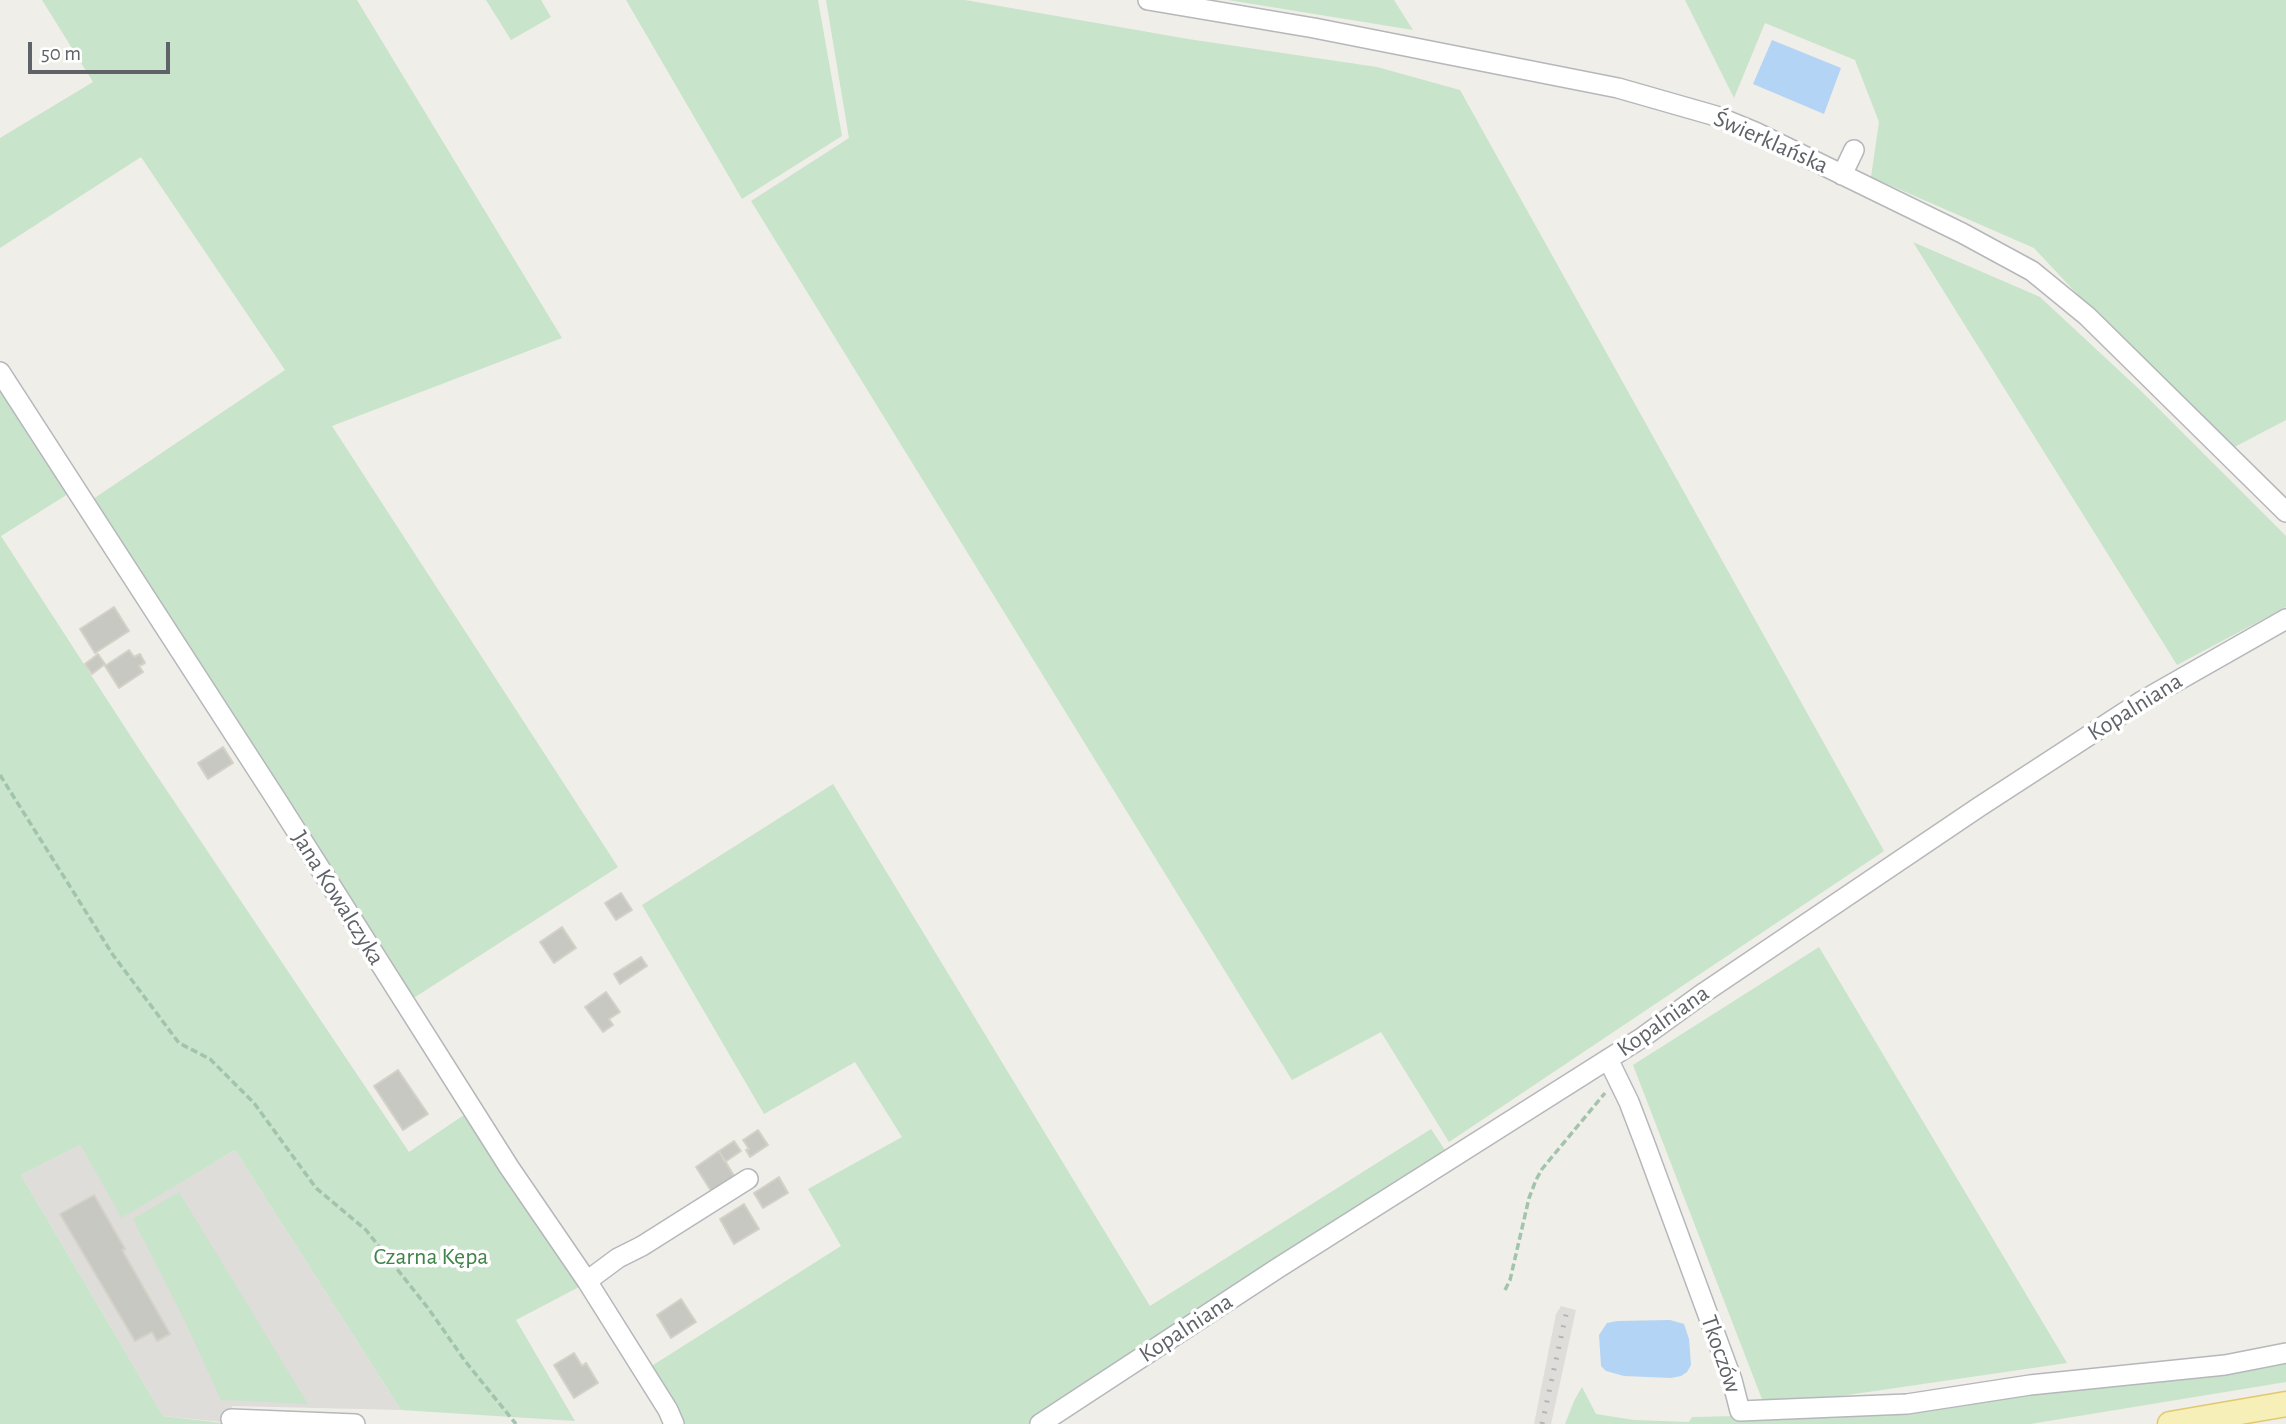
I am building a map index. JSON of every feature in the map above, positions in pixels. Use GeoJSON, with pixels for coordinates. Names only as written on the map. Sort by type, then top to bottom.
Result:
{"type":"FeatureCollection","features":[{"type":"Feature","properties":{"kind":"main road"},"geometry":{"type":"LineString","coordinates":[[2170,1424],[2286,1404]]}},
{"type":"Feature","properties":{"kind":"street","name":"Świerklańska"},"geometry":{"type":"LineString","coordinates":[[1148,0],[1570,77],[1650,95],[1726,120],[1842,174],[2000,252],[2032,271],[2087,316],[2286,512]]}},
{"type":"Feature","properties":{"kind":"street"},"geometry":{"type":"LineString","coordinates":[[1842,174],[1854,150]]}},
{"type":"Feature","properties":{"kind":"street","name":"Jana Kowalczyka"},"geometry":{"type":"LineString","coordinates":[[0,372],[278,802],[502,1156],[587,1281],[668,1410],[674,1424]]}},
{"type":"Feature","properties":{"kind":"street","name":"Kopalniana"},"geometry":{"type":"LineString","coordinates":[[1040,1424],[1278,1268],[1643,1037],[1705,992],[1979,807],[2121,715],[2286,619]]}},
{"type":"Feature","properties":{"kind":"street","name":"Tkoczów"},"geometry":{"type":"LineString","coordinates":[[1608,1059],[1619,1080],[1713,1326],[1740,1411],[1907,1404],[2030,1385],[2225,1365],[2286,1353]]}},
{"type":"Feature","properties":{"kind":"street"},"geometry":{"type":"LineString","coordinates":[[587,1281],[618,1258],[642,1246],[748,1179]]}},
{"type":"Feature","properties":{"kind":"street"},"geometry":{"type":"LineString","coordinates":[[231,1419],[355,1424]]}},
{"type":"Feature","properties":{"kind":"path"},"geometry":{"type":"LineString","coordinates":[[0,775],[113,956],[179,1043],[210,1059],[254,1103],[316,1188],[366,1230],[516,1424]]}},
{"type":"Feature","properties":{"kind":"path"},"geometry":{"type":"LineString","coordinates":[[1505,1290],[1510,1280],[1529,1198],[1542,1169],[1606,1091],[1619,1080]]}},
{"type":"Feature","properties":{"kind":"shaded area"},"geometry":{"type":"Polygon","coordinates":[[[80,1145],[123,1217],[235,1150],[401,1410],[232,1406],[231,1423],[163,1416],[21,1175],[80,1145]]]}},
{"type":"Feature","properties":{"kind":"shaded area"},"geometry":{"type":"Polygon","coordinates":[[[1561,1306],[1576,1310],[1551,1424],[1534,1424],[1556,1314],[1561,1306]]]}},
{"type":"Feature","properties":{"kind":"green space"},"geometry":{"type":"Polygon","coordinates":[[[42,0],[357,0],[562,338],[332,426],[618,867],[412,999],[93,499],[285,370],[141,157],[0,248],[0,138],[93,82],[42,0]]]}},
{"type":"Feature","properties":{"kind":"green space"},"geometry":{"type":"Polygon","coordinates":[[[486,0],[541,0],[551,17],[511,40],[486,0]]]}},
{"type":"Feature","properties":{"kind":"green space"},"geometry":{"type":"Polygon","coordinates":[[[626,0],[818,0],[842,136],[742,199],[626,0]]]}},
{"type":"Feature","properties":{"kind":"green space"},"geometry":{"type":"Polygon","coordinates":[[[826,0],[965,0],[1188,39],[1377,67],[1460,90],[1884,851],[1449,1142],[1381,1032],[1292,1080],[751,201],[849,138],[826,0]]]}},
{"type":"Feature","properties":{"kind":"green space"},"geometry":{"type":"Polygon","coordinates":[[[1228,0],[1394,0],[1413,30],[1228,0]]]}},
{"type":"Feature","properties":{"kind":"green space"},"geometry":{"type":"Polygon","coordinates":[[[1685,0],[2286,0],[2286,420],[2225,452],[2034,248],[1871,177],[1879,122],[1855,60],[1765,23],[1734,98],[1685,0]]]}},
{"type":"Feature","properties":{"kind":"green space"},"geometry":{"type":"Polygon","coordinates":[[[1913,242],[2040,297],[2140,390],[2286,536],[2286,607],[2177,665],[1913,242]]]}},
{"type":"Feature","properties":{"kind":"green space","name":"Czarna Kępa"},"geometry":{"type":"Polygon","coordinates":[[[0,388],[68,494],[1,536],[139,749],[409,1152],[467,1113],[579,1287],[516,1320],[575,1421],[401,1410],[235,1150],[122,1218],[80,1145],[21,1175],[163,1416],[231,1424],[0,1424],[0,388]]]}},
{"type":"Feature","properties":{"kind":"green space"},"geometry":{"type":"Polygon","coordinates":[[[833,784],[1150,1306],[1431,1129],[1447,1153],[1030,1424],[684,1424],[650,1367],[841,1246],[808,1189],[902,1137],[855,1062],[764,1114],[642,905],[833,784]]]}},
{"type":"Feature","properties":{"kind":"green space"},"geometry":{"type":"Polygon","coordinates":[[[1819,947],[2067,1363],[1765,1407],[1633,1065],[1819,947]]]}},
{"type":"Feature","properties":{"kind":"green space"},"geometry":{"type":"Polygon","coordinates":[[[179,1192],[308,1404],[221,1400],[184,1319],[133,1219],[179,1192]]]}},
{"type":"Feature","properties":{"kind":"green space"},"geometry":{"type":"Polygon","coordinates":[[[2286,1360],[2286,1382],[2030,1424],[1565,1424],[1582,1387],[1596,1414],[1634,1420],[1689,1422],[1692,1417],[1788,1415],[2286,1360]]]}},
{"type":"Feature","properties":{"kind":"water"},"geometry":{"type":"Polygon","coordinates":[[[1772,40],[1841,68],[1824,114],[1753,84],[1772,40]]]}},
{"type":"Feature","properties":{"kind":"water"},"geometry":{"type":"Polygon","coordinates":[[[1670,1320],[1684,1324],[1689,1339],[1691,1365],[1681,1376],[1624,1376],[1606,1371],[1601,1366],[1599,1335],[1607,1323],[1670,1320]]]}},
{"type":"Feature","properties":{"kind":"building"},"geometry":{"type":"Polygon","coordinates":[[[114,607],[129,631],[95,653],[80,629],[114,607]]]}},
{"type":"Feature","properties":{"kind":"building"},"geometry":{"type":"Polygon","coordinates":[[[129,650],[134,657],[140,654],[145,663],[139,666],[143,672],[119,688],[105,666],[129,650]]]}},
{"type":"Feature","properties":{"kind":"building"},"geometry":{"type":"Polygon","coordinates":[[[98,654],[105,664],[92,674],[85,664],[98,654]]]}},
{"type":"Feature","properties":{"kind":"building"},"geometry":{"type":"Polygon","coordinates":[[[223,747],[233,763],[208,779],[198,763],[223,747]]]}},
{"type":"Feature","properties":{"kind":"building"},"geometry":{"type":"Polygon","coordinates":[[[621,893],[632,910],[616,920],[605,903],[621,893]]]}},
{"type":"Feature","properties":{"kind":"building"},"geometry":{"type":"Polygon","coordinates":[[[562,927],[576,948],[554,963],[540,942],[562,927]]]}},
{"type":"Feature","properties":{"kind":"building"},"geometry":{"type":"Polygon","coordinates":[[[641,957],[647,966],[620,984],[614,974],[641,957]]]}},
{"type":"Feature","properties":{"kind":"building"},"geometry":{"type":"Polygon","coordinates":[[[606,992],[620,1012],[609,1019],[613,1025],[603,1032],[585,1007],[606,992]]]}},
{"type":"Feature","properties":{"kind":"building"},"geometry":{"type":"Polygon","coordinates":[[[398,1070],[428,1114],[403,1130],[374,1086],[398,1070]]]}},
{"type":"Feature","properties":{"kind":"building"},"geometry":{"type":"Polygon","coordinates":[[[758,1130],[768,1145],[750,1157],[746,1150],[749,1149],[743,1140],[758,1130]]]}},
{"type":"Feature","properties":{"kind":"building"},"geometry":{"type":"Polygon","coordinates":[[[734,1141],[741,1151],[725,1162],[719,1151],[734,1141]]]}},
{"type":"Feature","properties":{"kind":"building"},"geometry":{"type":"Polygon","coordinates":[[[719,1151],[736,1179],[713,1194],[696,1167],[719,1151]]]}},
{"type":"Feature","properties":{"kind":"building"},"geometry":{"type":"Polygon","coordinates":[[[779,1177],[788,1193],[763,1208],[754,1193],[779,1177]]]}},
{"type":"Feature","properties":{"kind":"building"},"geometry":{"type":"Polygon","coordinates":[[[94,1195],[170,1334],[157,1341],[152,1332],[135,1341],[60,1214],[94,1195]]]}},
{"type":"Feature","properties":{"kind":"building"},"geometry":{"type":"Polygon","coordinates":[[[744,1204],[759,1229],[734,1244],[720,1219],[744,1204]]]}},
{"type":"Feature","properties":{"kind":"building"},"geometry":{"type":"Polygon","coordinates":[[[681,1299],[696,1322],[671,1338],[657,1315],[681,1299]]]}},
{"type":"Feature","properties":{"kind":"building"},"geometry":{"type":"Polygon","coordinates":[[[574,1353],[582,1366],[586,1363],[598,1383],[574,1398],[554,1365],[574,1353]]]}},
{"type":"Feature","properties":{"kind":"railway"},"geometry":{"type":"LineString","coordinates":[[1542,1424],[1567,1310]]}}]}
